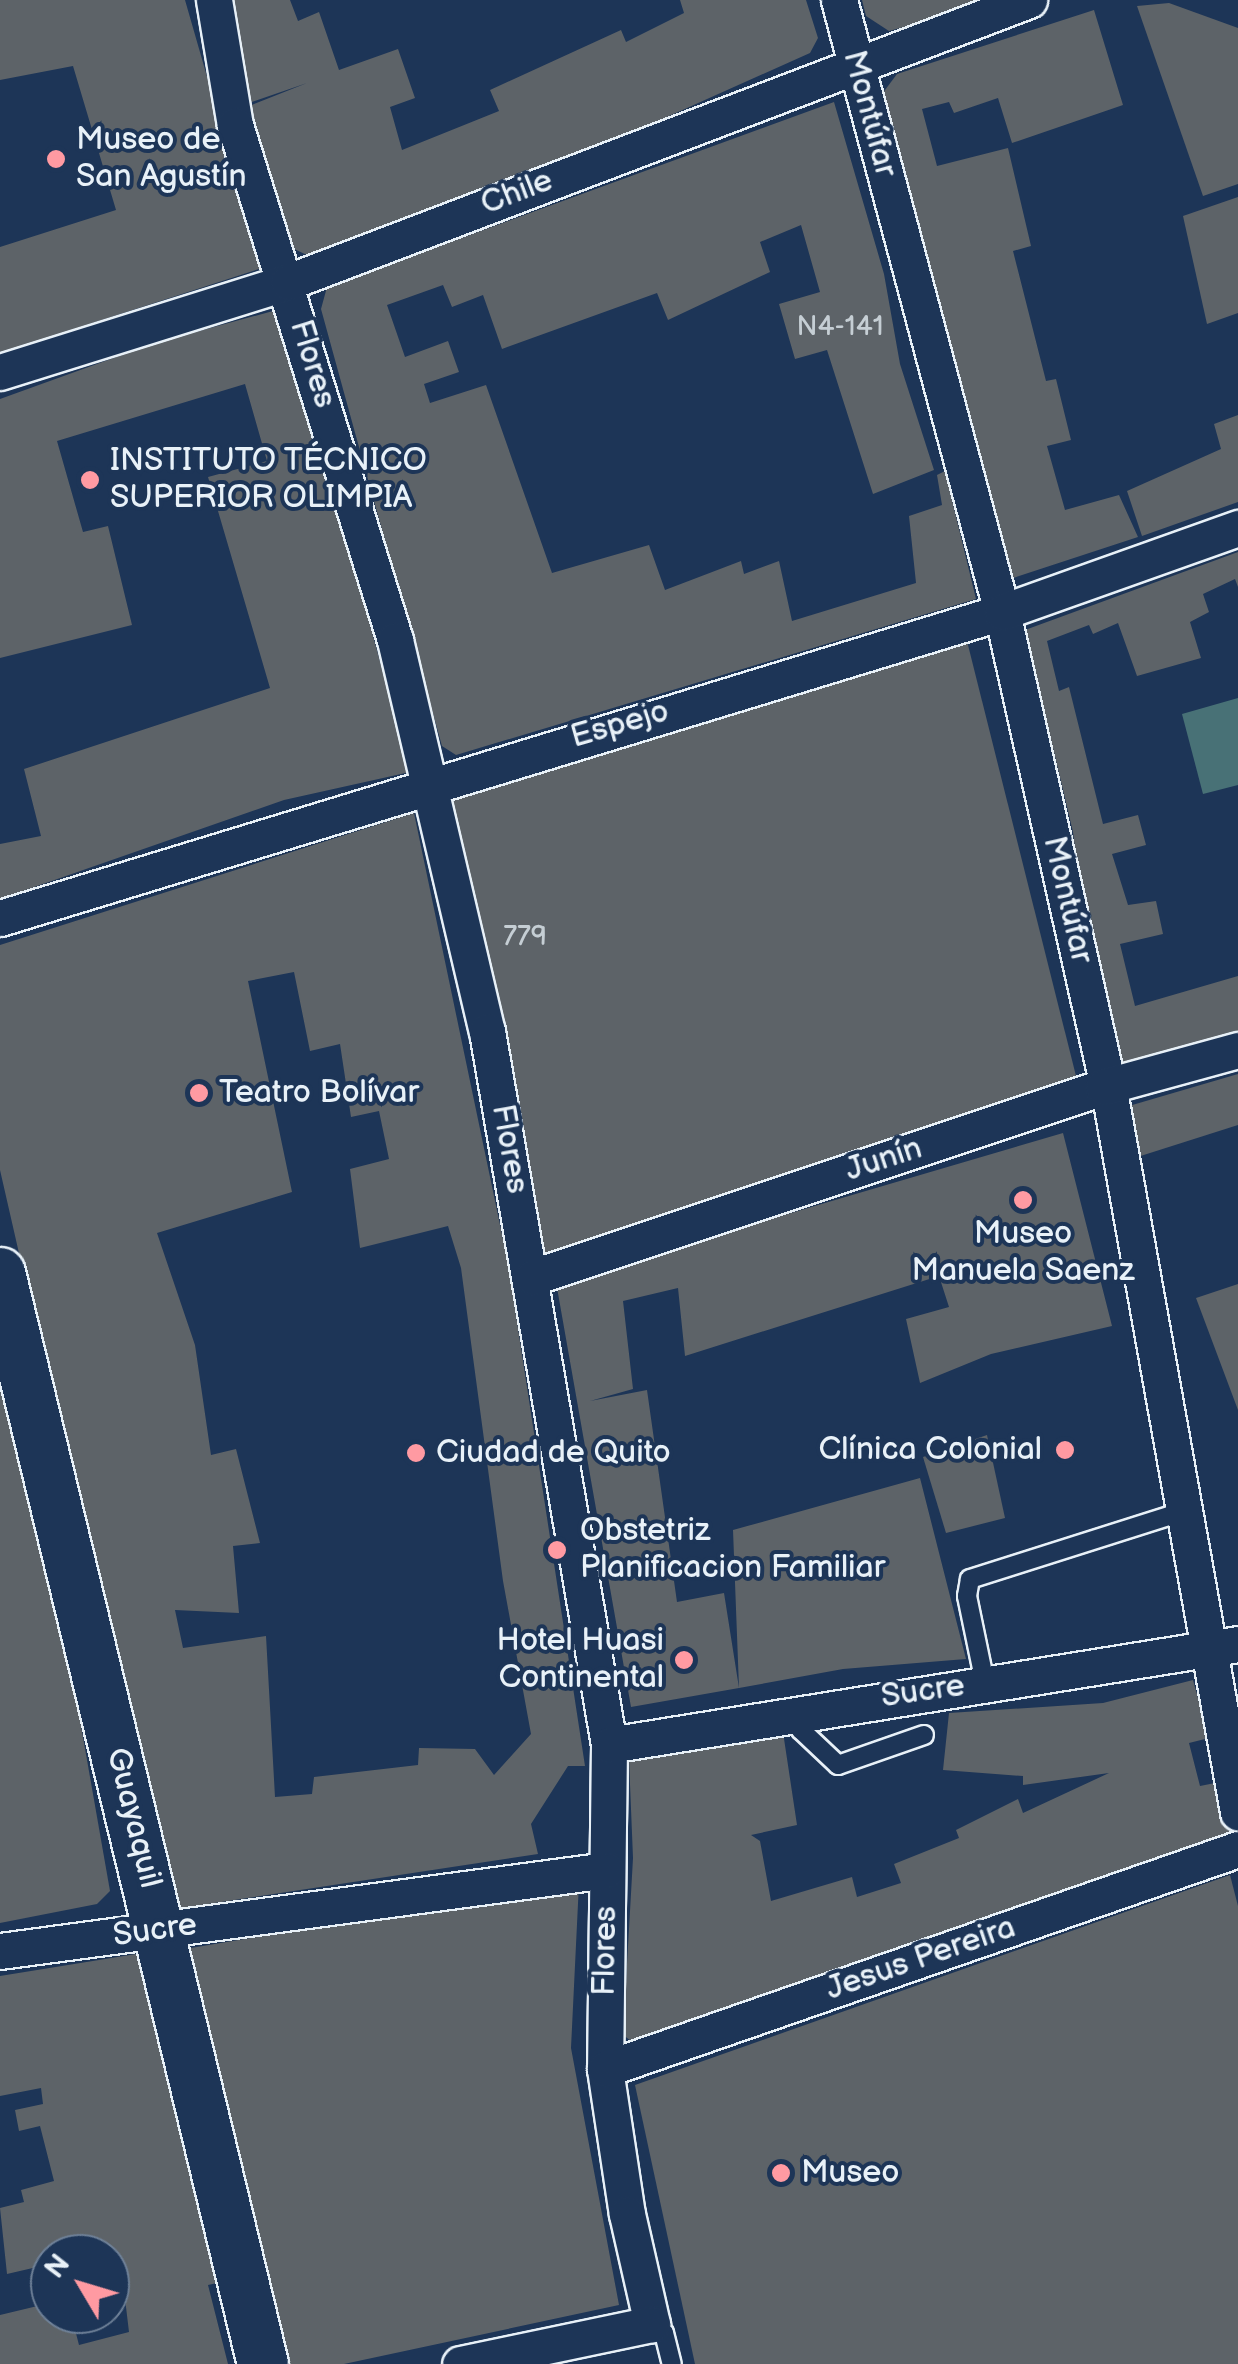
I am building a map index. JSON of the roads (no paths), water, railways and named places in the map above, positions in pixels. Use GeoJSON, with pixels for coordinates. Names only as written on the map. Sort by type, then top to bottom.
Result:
{"type":"FeatureCollection","features":[{"type":"Feature","properties":{"kind":"street","name":"Flores"},"geometry":{"type":"LineString","coordinates":[[214,0],[235,125],[288,282],[395,640],[487,1031],[533,1278],[609,1744],[605,2069],[627,2214],[652,2324]]}},
{"type":"Feature","properties":{"kind":"street","name":"Montúfar"},"geometry":{"type":"LineString","coordinates":[[839,0],[1002,612],[1108,1086],[1180,1512],[1221,1648],[1238,1812]]}},
{"type":"Feature","properties":{"kind":"street","name":"Chile"},"geometry":{"type":"LineString","coordinates":[[0,372],[288,282],[1030,0]]}},
{"type":"Feature","properties":{"kind":"street","name":"Espejo"},"geometry":{"type":"LineString","coordinates":[[0,918],[428,784],[1002,612],[1238,528]]}},
{"type":"Feature","properties":{"kind":"street","name":"Junín"},"geometry":{"type":"LineString","coordinates":[[533,1278],[1108,1086],[1238,1050]]}},
{"type":"Feature","properties":{"kind":"street","name":"Guayaquil"},"geometry":{"type":"LineString","coordinates":[[0,1273],[263,2364]]}},
{"type":"Feature","properties":{"kind":"street","name":"Sucre"},"geometry":{"type":"LineString","coordinates":[[609,1744],[1221,1648]]}},
{"type":"Feature","properties":{"kind":"street","name":"Jesus Pereira"},"geometry":{"type":"LineString","coordinates":[[605,2069],[1238,1849]]}},
{"type":"Feature","properties":{"kind":"street","name":"Sucre"},"geometry":{"type":"LineString","coordinates":[[0,1952],[607,1870]]}},
{"type":"Feature","properties":{"kind":"street"},"geometry":{"type":"LineString","coordinates":[[460,2364],[652,2324]]}},
{"type":"Feature","properties":{"kind":"lane"},"geometry":{"type":"LineString","coordinates":[[985,1683],[967,1596],[970,1579],[1180,1512]]}},
{"type":"Feature","properties":{"kind":"lane"},"geometry":{"type":"LineString","coordinates":[[795,1712],[801,1730],[838,1765],[924,1735]]}},
{"type":"Feature","properties":{"kind":"lane"},"geometry":{"type":"LineString","coordinates":[[652,2324],[664,2333],[672,2364]]}},
{"type":"Feature","properties":{"kind":"place","name":"Museo de San Agustín"},"geometry":{"type":"Point","coordinates":[56,159]}},
{"type":"Feature","properties":{"kind":"place","name":"INSTITUTO TÉCNICO SUPERIOR OLIMPIA"},"geometry":{"type":"Point","coordinates":[90,480]}},
{"type":"Feature","properties":{"kind":"place","name":"Teatro Bolívar"},"geometry":{"type":"Point","coordinates":[199,1093]}},
{"type":"Feature","properties":{"kind":"place","name":"Museo Manuela Saenz"},"geometry":{"type":"Point","coordinates":[1023,1200]}},
{"type":"Feature","properties":{"kind":"place","name":"Clínica Colonial"},"geometry":{"type":"Point","coordinates":[1065,1450]}},
{"type":"Feature","properties":{"kind":"place","name":"Ciudad de Quito"},"geometry":{"type":"Point","coordinates":[416,1453]}},
{"type":"Feature","properties":{"kind":"place","name":"Obstetriz Planificacion Familiar"},"geometry":{"type":"Point","coordinates":[557,1550]}},
{"type":"Feature","properties":{"kind":"place","name":"Hotel Huasi Continental"},"geometry":{"type":"Point","coordinates":[684,1660]}},
{"type":"Feature","properties":{"kind":"place","name":"Museo"},"geometry":{"type":"Point","coordinates":[781,2173]}}]}
